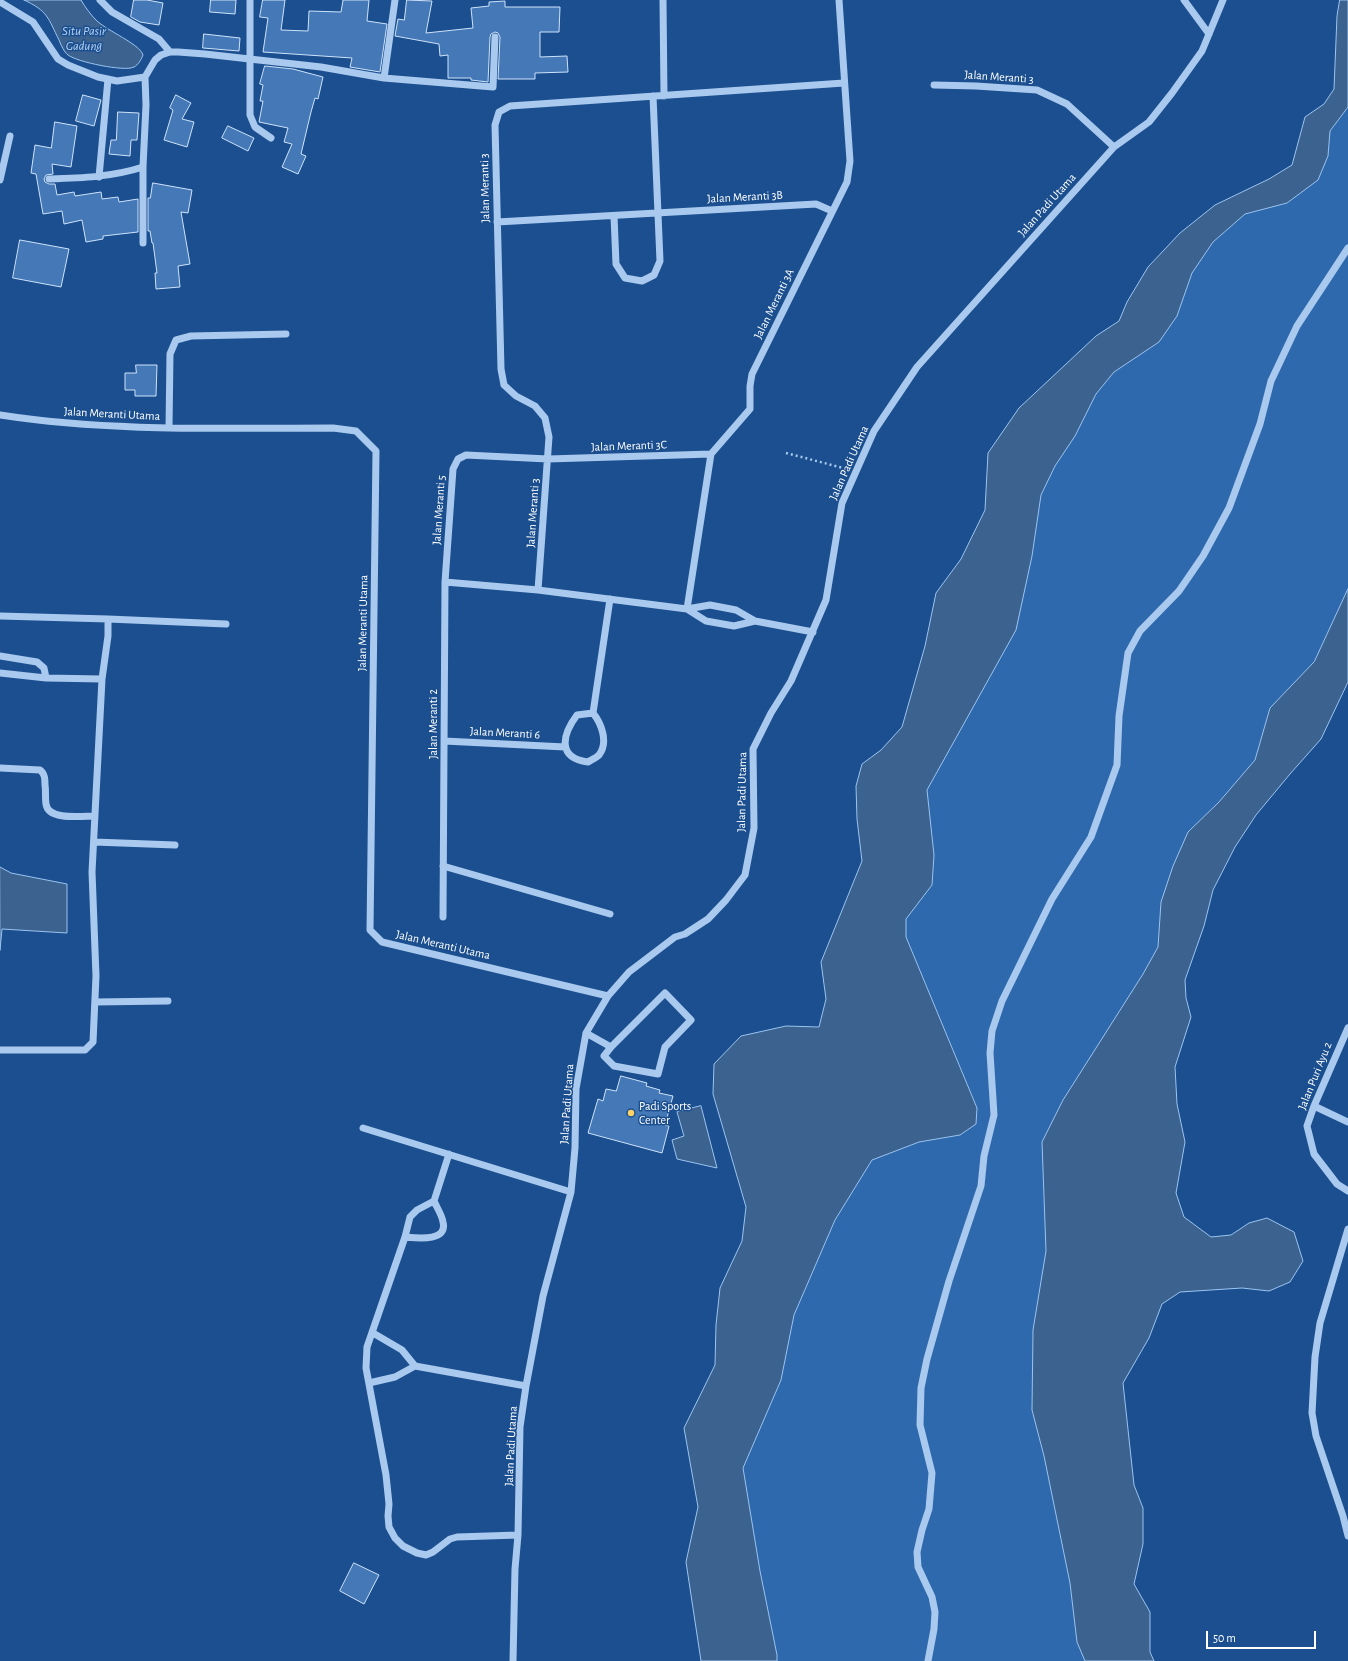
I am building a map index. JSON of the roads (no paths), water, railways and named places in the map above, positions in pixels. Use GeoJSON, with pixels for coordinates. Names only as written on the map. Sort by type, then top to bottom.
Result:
{"type":"FeatureCollection","features":[{"type":"Feature","properties":{"kind":"street"},"geometry":{"type":"LineString","coordinates":[[100,0],[112,12],[159,39],[170,52]]}},
{"type":"Feature","properties":{"kind":"street"},"geometry":{"type":"LineString","coordinates":[[250,0],[250,115],[255,127],[271,138]]}},
{"type":"Feature","properties":{"kind":"street"},"geometry":{"type":"LineString","coordinates":[[384,78],[395,0]]}},
{"type":"Feature","properties":{"kind":"street"},"geometry":{"type":"LineString","coordinates":[[663,0],[664,96]]}},
{"type":"Feature","properties":{"kind":"street","name":"Jalan Meranti 3A"},"geometry":{"type":"LineString","coordinates":[[711,454],[750,409],[750,386],[752,374],[847,182],[850,160],[839,0]]}},
{"type":"Feature","properties":{"kind":"street"},"geometry":{"type":"LineString","coordinates":[[1184,0],[1209,34]]}},
{"type":"Feature","properties":{"kind":"street","name":"Jalan Padi Utama"},"geometry":{"type":"LineString","coordinates":[[513,1661],[515,1569],[518,1535],[520,1427],[543,1296],[571,1192],[575,1148],[576,1089],[586,1033],[608,996],[629,972],[648,956],[675,937],[685,934],[708,919],[726,900],[745,875],[754,828],[753,749],[771,713],[791,681],[826,600],[842,503],[874,431],[917,367],[1114,147],[1149,122],[1202,51],[1223,0]]}},
{"type":"Feature","properties":{"kind":"street"},"geometry":{"type":"LineString","coordinates":[[0,2],[33,22],[58,59],[80,71],[108,79],[126,80],[145,77]]}},
{"type":"Feature","properties":{"kind":"street"},"geometry":{"type":"LineString","coordinates":[[143,243],[143,167],[146,105],[145,77],[155,60],[161,55],[170,52],[205,54],[321,67],[384,78],[493,87],[495,37]]}},
{"type":"Feature","properties":{"kind":"street"},"geometry":{"type":"LineString","coordinates":[[99,177],[108,79]]}},
{"type":"Feature","properties":{"kind":"street","name":"Jalan Meranti 3"},"geometry":{"type":"LineString","coordinates":[[538,590],[549,437],[545,418],[535,406],[516,396],[504,385],[501,369],[495,125],[499,112],[510,106],[844,83]]}},
{"type":"Feature","properties":{"kind":"street","name":"Jalan Meranti 3"},"geometry":{"type":"LineString","coordinates":[[934,85],[1038,90],[1067,104],[1114,147]]}},
{"type":"Feature","properties":{"kind":"street"},"geometry":{"type":"LineString","coordinates":[[614,216],[616,264],[626,278],[642,281],[654,275],[660,261],[653,96]]}},
{"type":"Feature","properties":{"kind":"street"},"geometry":{"type":"LineString","coordinates":[[0,180],[10,136]]}},
{"type":"Feature","properties":{"kind":"street"},"geometry":{"type":"LineString","coordinates":[[49,179],[99,177],[120,174],[143,167]]}},
{"type":"Feature","properties":{"kind":"street","name":"Jalan Meranti 3B"},"geometry":{"type":"LineString","coordinates":[[497,222],[816,204],[832,211]]}},
{"type":"Feature","properties":{"kind":"street"},"geometry":{"type":"LineString","coordinates":[[928,1661],[934,1629],[935,1612],[932,1597],[918,1567],[917,1552],[929,1509],[932,1473],[920,1425],[921,1395],[931,1344],[981,1186],[984,1156],[994,1115],[990,1053],[992,1031],[1002,1001],[1052,899],[1091,837],[1117,765],[1119,716],[1128,653],[1140,632],[1180,590],[1203,556],[1229,508],[1260,424],[1271,380],[1297,326],[1348,248]]}},
{"type":"Feature","properties":{"kind":"street"},"geometry":{"type":"LineString","coordinates":[[169,428],[170,354],[176,340],[191,336],[286,334]]}},
{"type":"Feature","properties":{"kind":"street","name":"Jalan Meranti Utama"},"geometry":{"type":"LineString","coordinates":[[0,416],[121,428],[333,428],[356,431],[376,451],[370,930],[382,942],[608,996]]}},
{"type":"Feature","properties":{"kind":"street"},"geometry":{"type":"LineString","coordinates":[[687,609],[711,454]]}},
{"type":"Feature","properties":{"kind":"street","name":"Jalan Meranti 3C"},"geometry":{"type":"LineString","coordinates":[[548,459],[711,454]]}},
{"type":"Feature","properties":{"kind":"street","name":"Jalan Meranti 5"},"geometry":{"type":"LineString","coordinates":[[445,582],[452,469],[458,459],[466,455],[548,459]]}},
{"type":"Feature","properties":{"kind":"street"},"geometry":{"type":"LineString","coordinates":[[445,582],[538,590],[687,609],[710,605],[736,610],[755,621],[813,632]]}},
{"type":"Feature","properties":{"kind":"street","name":"Jalan Meranti 2"},"geometry":{"type":"LineString","coordinates":[[443,917],[445,582]]}},
{"type":"Feature","properties":{"kind":"street"},"geometry":{"type":"LineString","coordinates":[[593,712],[577,715],[569,725],[565,747],[569,755],[578,761],[588,762],[599,754],[604,740],[600,721],[593,712],[610,599]]}},
{"type":"Feature","properties":{"kind":"street"},"geometry":{"type":"LineString","coordinates":[[687,609],[706,621],[734,626],[755,621]]}},
{"type":"Feature","properties":{"kind":"street"},"geometry":{"type":"LineString","coordinates":[[0,616],[226,624]]}},
{"type":"Feature","properties":{"kind":"street"},"geometry":{"type":"LineString","coordinates":[[0,1050],[86,1050],[93,1042],[96,976],[92,872],[102,679],[108,636],[108,620]]}},
{"type":"Feature","properties":{"kind":"street"},"geometry":{"type":"LineString","coordinates":[[0,656],[36,662],[44,668],[46,678]]}},
{"type":"Feature","properties":{"kind":"street"},"geometry":{"type":"LineString","coordinates":[[0,673],[46,678],[102,679]]}},
{"type":"Feature","properties":{"kind":"street","name":"Jalan Meranti 6"},"geometry":{"type":"LineString","coordinates":[[444,741],[565,747]]}},
{"type":"Feature","properties":{"kind":"street"},"geometry":{"type":"LineString","coordinates":[[0,768],[40,770],[45,779],[46,805],[58,816],[95,816]]}},
{"type":"Feature","properties":{"kind":"street"},"geometry":{"type":"LineString","coordinates":[[94,842],[176,845]]}},
{"type":"Feature","properties":{"kind":"street"},"geometry":{"type":"LineString","coordinates":[[443,866],[610,914]]}},
{"type":"Feature","properties":{"kind":"street"},"geometry":{"type":"LineString","coordinates":[[665,993],[691,1020],[665,1047],[658,1074],[614,1066],[604,1056],[611,1047],[665,993]]}},
{"type":"Feature","properties":{"kind":"street"},"geometry":{"type":"LineString","coordinates":[[95,1002],[168,1001]]}},
{"type":"Feature","properties":{"kind":"street","name":"Jalan Puri Ayu 2"},"geometry":{"type":"LineString","coordinates":[[1348,1028],[1314,1106],[1307,1126],[1314,1154],[1337,1184],[1348,1191]]}},
{"type":"Feature","properties":{"kind":"street"},"geometry":{"type":"LineString","coordinates":[[586,1033],[611,1047]]}},
{"type":"Feature","properties":{"kind":"street"},"geometry":{"type":"LineString","coordinates":[[1314,1106],[1348,1122]]}},
{"type":"Feature","properties":{"kind":"street"},"geometry":{"type":"LineString","coordinates":[[363,1128],[571,1192]]}},
{"type":"Feature","properties":{"kind":"street"},"geometry":{"type":"LineString","coordinates":[[406,1237],[426,1238],[439,1235],[444,1229],[444,1222],[434,1201],[449,1154]]}},
{"type":"Feature","properties":{"kind":"street"},"geometry":{"type":"LineString","coordinates":[[434,1201],[417,1210],[410,1217],[406,1237],[367,1347],[366,1368],[386,1475],[389,1504],[389,1527],[395,1538],[403,1546],[417,1554],[426,1555],[433,1552],[450,1539],[457,1537],[518,1535]]}},
{"type":"Feature","properties":{"kind":"street"},"geometry":{"type":"LineString","coordinates":[[1348,1229],[1320,1323],[1315,1357],[1312,1413],[1316,1436],[1343,1516],[1348,1536]]}},
{"type":"Feature","properties":{"kind":"street"},"geometry":{"type":"LineString","coordinates":[[373,1333],[402,1350],[415,1366]]}},
{"type":"Feature","properties":{"kind":"street"},"geometry":{"type":"LineString","coordinates":[[369,1383],[395,1377],[415,1366],[526,1386]]}},
{"type":"Feature","properties":{"kind":"water","name":"Situ Pasir Gadung"},"geometry":{"type":"Polygon","coordinates":[[[24,0],[81,0],[96,20],[136,46],[143,55],[138,64],[129,68],[101,66],[73,58],[64,50],[43,12],[24,0]]]}},
{"type":"Feature","properties":{"kind":"water"},"geometry":{"type":"Polygon","coordinates":[[[1340,0],[1348,0],[1348,107],[1330,131],[1328,156],[1318,180],[1287,203],[1245,214],[1213,242],[1192,273],[1177,316],[1159,342],[1114,372],[1096,394],[1075,436],[1055,466],[1041,495],[1032,556],[1016,630],[927,790],[934,855],[932,885],[906,919],[906,937],[977,1108],[976,1124],[960,1135],[919,1142],[872,1160],[835,1220],[794,1315],[781,1380],[743,1468],[777,1661],[701,1661],[686,1562],[698,1507],[684,1428],[715,1365],[716,1325],[720,1288],[742,1241],[746,1207],[713,1094],[714,1064],[741,1036],[786,1026],[819,1027],[826,999],[821,962],[862,861],[857,819],[856,786],[862,764],[881,750],[902,727],[925,646],[936,593],[961,559],[985,510],[988,453],[1019,408],[1096,336],[1119,321],[1127,302],[1148,267],[1180,233],[1215,205],[1269,179],[1292,165],[1305,117],[1324,104],[1334,89],[1337,16],[1340,0]]]}},
{"type":"Feature","properties":{"kind":"water"},"geometry":{"type":"Polygon","coordinates":[[[1348,589],[1348,682],[1321,739],[1256,815],[1235,847],[1213,890],[1204,926],[1185,980],[1186,998],[1191,1017],[1175,1067],[1177,1104],[1185,1142],[1176,1193],[1184,1217],[1211,1237],[1231,1235],[1249,1223],[1267,1218],[1294,1232],[1303,1261],[1290,1282],[1269,1291],[1242,1288],[1180,1292],[1162,1304],[1149,1338],[1123,1383],[1134,1485],[1143,1508],[1143,1544],[1134,1584],[1150,1612],[1150,1652],[1154,1661],[1085,1661],[1077,1642],[1070,1583],[1044,1456],[1032,1410],[1033,1330],[1046,1251],[1042,1142],[1063,1100],[1143,974],[1158,947],[1161,902],[1173,866],[1188,832],[1219,802],[1255,760],[1270,708],[1314,662],[1348,589]]]}},
{"type":"Feature","properties":{"kind":"water"},"geometry":{"type":"Polygon","coordinates":[[[0,867],[11,873],[67,884],[67,933],[2,929],[0,950],[0,867]]]}},
{"type":"Feature","properties":{"kind":"water"},"geometry":{"type":"Polygon","coordinates":[[[701,1106],[717,1168],[677,1159],[672,1140],[684,1136],[677,1112],[701,1106]]]}},
{"type":"Feature","properties":{"kind":"place","name":"Padi Sports Center"},"geometry":{"type":"Point","coordinates":[631,1113]}}]}
